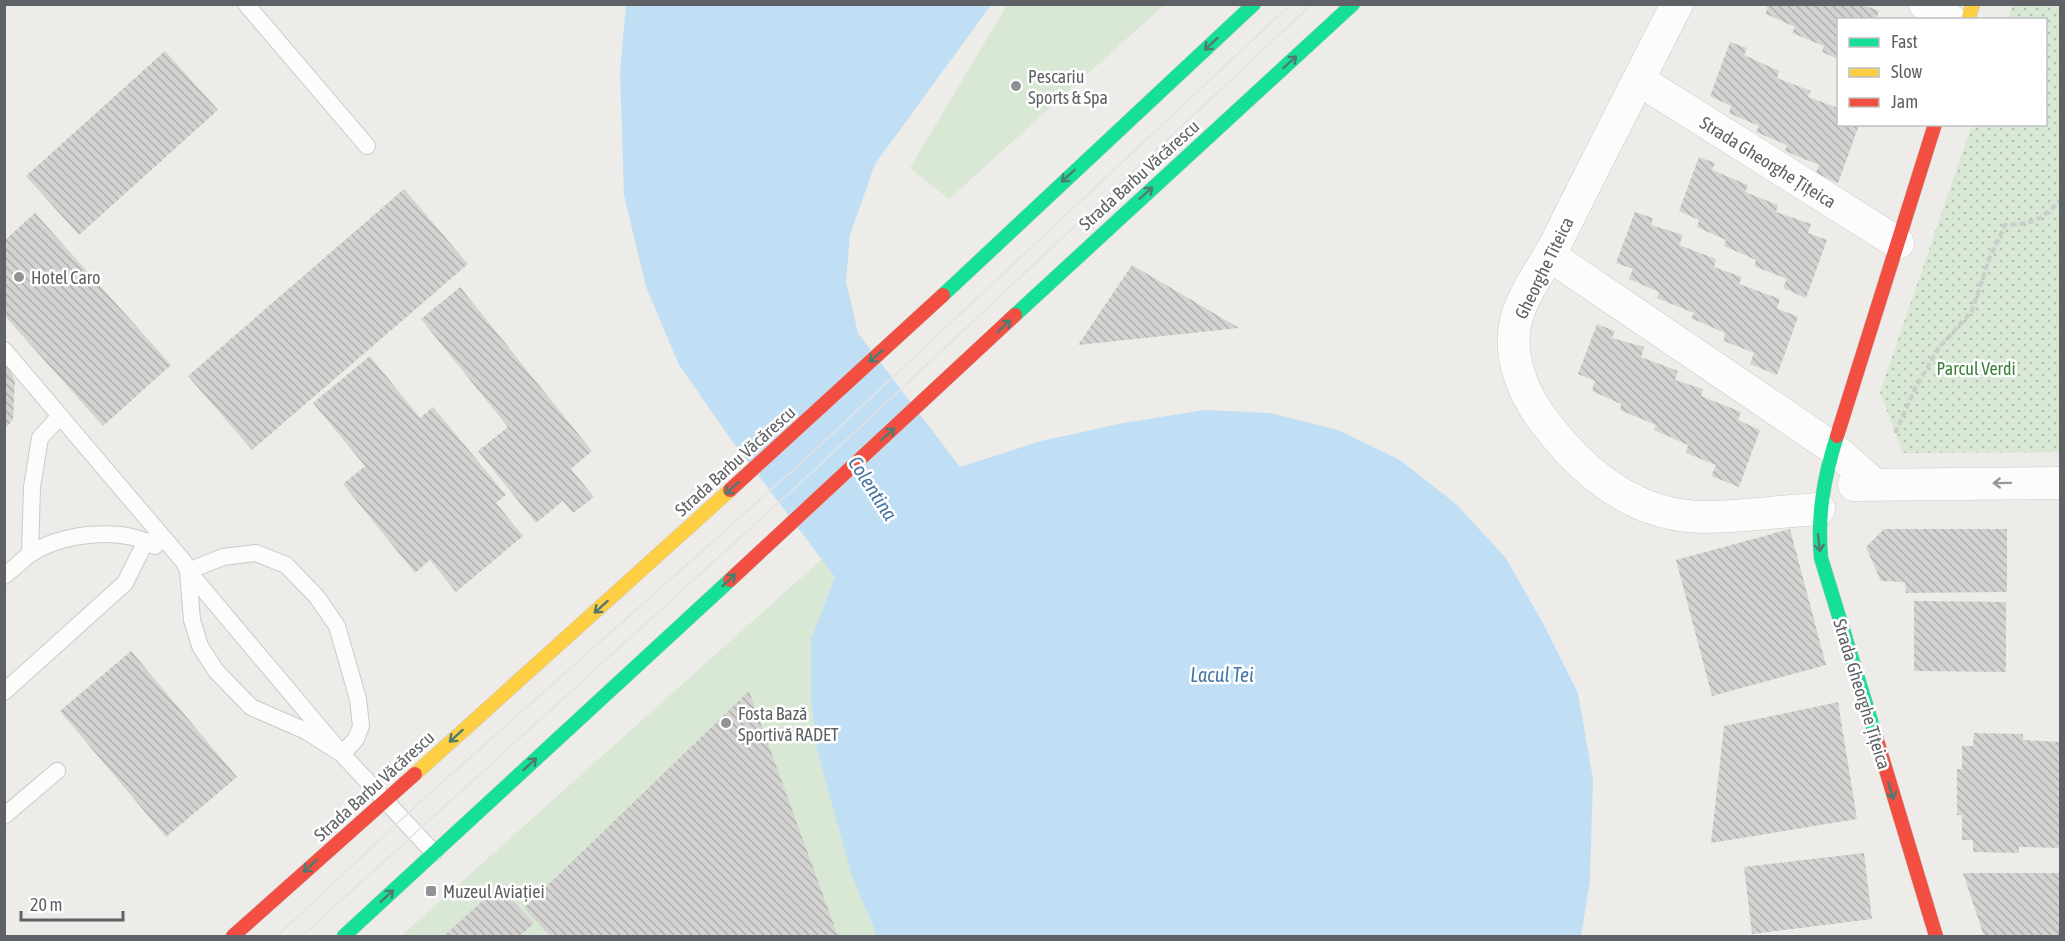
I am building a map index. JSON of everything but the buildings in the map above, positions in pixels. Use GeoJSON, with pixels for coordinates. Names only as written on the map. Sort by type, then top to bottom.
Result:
{"type":"FeatureCollection","features":[{"type":"Feature","properties":{"kind":"main road","name":"Strada Barbu Văcărescu"},"geometry":{"type":"LineString","coordinates":[[233,936],[645,568],[919,317],[1254,4]]}},
{"type":"Feature","properties":{"kind":"main road","name":"Strada Barbu Văcărescu"},"geometry":{"type":"LineString","coordinates":[[344,936],[1353,4]]}},
{"type":"Feature","properties":{"kind":"main road","name":"Strada Gheorghe Țițeica"},"geometry":{"type":"LineString","coordinates":[[1934,126],[1833,448],[1820,497],[1817,531],[1821,558],[1936,936]]}},
{"type":"Feature","properties":{"kind":"street","name":"Gheorghe Titeica"},"geometry":{"type":"LineString","coordinates":[[1677,4],[1525,298],[1516,320],[1513,347],[1517,368],[1538,413],[1554,436],[1582,465],[1622,495],[1658,509],[1704,517],[1875,485],[2061,483]]}},
{"type":"Feature","properties":{"kind":"street"},"geometry":{"type":"LineString","coordinates":[[1925,4],[1947,18]]}},
{"type":"Feature","properties":{"kind":"street","name":"Strada Gheorghe Țițeica"},"geometry":{"type":"LineString","coordinates":[[1639,80],[1898,243]]}},
{"type":"Feature","properties":{"kind":"street"},"geometry":{"type":"LineString","coordinates":[[1549,255],[1833,448],[1875,485]]}},
{"type":"Feature","properties":{"kind":"lane"},"geometry":{"type":"LineString","coordinates":[[246,4],[367,146]]}},
{"type":"Feature","properties":{"kind":"lane"},"geometry":{"type":"LineString","coordinates":[[4,350],[342,754],[434,853]]}},
{"type":"Feature","properties":{"kind":"lane"},"geometry":{"type":"LineString","coordinates":[[30,554],[32,487],[40,438],[60,416]]}},
{"type":"Feature","properties":{"kind":"lane"},"geometry":{"type":"LineString","coordinates":[[4,576],[30,554],[58,542],[96,534],[136,537],[186,566],[223,557],[256,553],[286,565],[317,597],[338,626],[358,699],[361,726],[356,739],[342,754]]}},
{"type":"Feature","properties":{"kind":"lane"},"geometry":{"type":"LineString","coordinates":[[4,692],[125,583],[146,541]]}},
{"type":"Feature","properties":{"kind":"lane"},"geometry":{"type":"LineString","coordinates":[[186,566],[192,620],[200,646],[216,671],[251,707],[306,731],[342,754]]}},
{"type":"Feature","properties":{"kind":"lane"},"geometry":{"type":"LineString","coordinates":[[4,816],[57,771]]}},
{"type":"Feature","properties":{"kind":"path"},"geometry":{"type":"LineString","coordinates":[[1895,433],[1915,389],[1938,349],[1972,310],[1989,259],[2005,225],[2022,224],[2041,219],[2061,201]]}},
{"type":"Feature","properties":{"kind":"green space","name":"Pescariu Sports & Spa"},"geometry":{"type":"Polygon","coordinates":[[[1007,5],[1164,5],[949,199],[910,168],[1007,5]]]}},
{"type":"Feature","properties":{"kind":"green space","name":"Parcul Verdi"},"geometry":{"type":"Polygon","coordinates":[[[2013,5],[2060,5],[2060,452],[1903,453],[1880,392],[1972,126],[2047,126],[2047,18],[2008,18],[2013,5]]]}},
{"type":"Feature","properties":{"kind":"green space","name":"Fosta Bază Sportivă RADET"},"geometry":{"type":"Polygon","coordinates":[[[822,559],[835,577],[811,639],[852,876],[877,936],[401,936],[822,559]]]}},
{"type":"Feature","properties":{"kind":"water","name":"Lacul Tei"},"geometry":{"type":"Polygon","coordinates":[[[626,5],[991,5],[875,164],[850,235],[846,281],[858,333],[960,467],[1041,441],[1123,423],[1205,410],[1270,413],[1338,430],[1400,460],[1456,504],[1505,557],[1544,625],[1578,693],[1593,779],[1590,881],[1581,936],[877,936],[852,876],[817,750],[811,697],[811,639],[835,577],[730,438],[679,365],[646,287],[624,195],[620,71],[626,5]]]}},
{"type":"Feature","properties":{"kind":"tram line"},"geometry":{"type":"LineString","coordinates":[[277,936],[419,803],[800,464],[1291,4]]}},
{"type":"Feature","properties":{"kind":"tram line"},"geometry":{"type":"LineString","coordinates":[[302,936],[810,474],[1312,4]]}},
{"type":"Feature","properties":{"kind":"traffic: fast"},"geometry":{"type":"LineString","coordinates":[[943,295],[1254,4]]}},
{"type":"Feature","properties":{"kind":"traffic: fast"},"geometry":{"type":"LineString","coordinates":[[1015,315],[1353,4]]}},
{"type":"Feature","properties":{"kind":"traffic: fast"},"geometry":{"type":"LineString","coordinates":[[1837,436],[1828,466],[1823,496],[1820,527],[1821,558],[1876,737]]}},
{"type":"Feature","properties":{"kind":"traffic: fast"},"geometry":{"type":"LineString","coordinates":[[344,936],[730,580]]}},
{"type":"Feature","properties":{"kind":"traffic: slow"},"geometry":{"type":"LineString","coordinates":[[1969,18],[1973,4]]}},
{"type":"Feature","properties":{"kind":"traffic: slow"},"geometry":{"type":"LineString","coordinates":[[415,774],[730,490]]}},
{"type":"Feature","properties":{"kind":"traffic: jam"},"geometry":{"type":"LineString","coordinates":[[1837,436],[1934,126]]}},
{"type":"Feature","properties":{"kind":"traffic: jam"},"geometry":{"type":"LineString","coordinates":[[730,490],[943,295]]}},
{"type":"Feature","properties":{"kind":"traffic: jam"},"geometry":{"type":"LineString","coordinates":[[730,580],[1015,315]]}},
{"type":"Feature","properties":{"kind":"traffic: jam"},"geometry":{"type":"LineString","coordinates":[[1876,737],[1936,936]]}},
{"type":"Feature","properties":{"kind":"traffic: jam"},"geometry":{"type":"LineString","coordinates":[[233,936],[415,774]]}},
{"type":"Feature","properties":{"kind":"place","name":"Pescariu Sports & Spa"},"geometry":{"type":"Point","coordinates":[1016,86]}},
{"type":"Feature","properties":{"kind":"place","name":"Hotel Caro"},"geometry":{"type":"Point","coordinates":[19,277]}},
{"type":"Feature","properties":{"kind":"place","name":"Fosta Bază Sportivă RADET"},"geometry":{"type":"Point","coordinates":[726,723]}},
{"type":"Feature","properties":{"kind":"place","name":"Muzeul Aviației"},"geometry":{"type":"Point","coordinates":[431,891]}},
{"type":"Feature","properties":{"kind":"water label","name":"Colentina"},"geometry":{"type":"Point","coordinates":[873,488]}}]}
